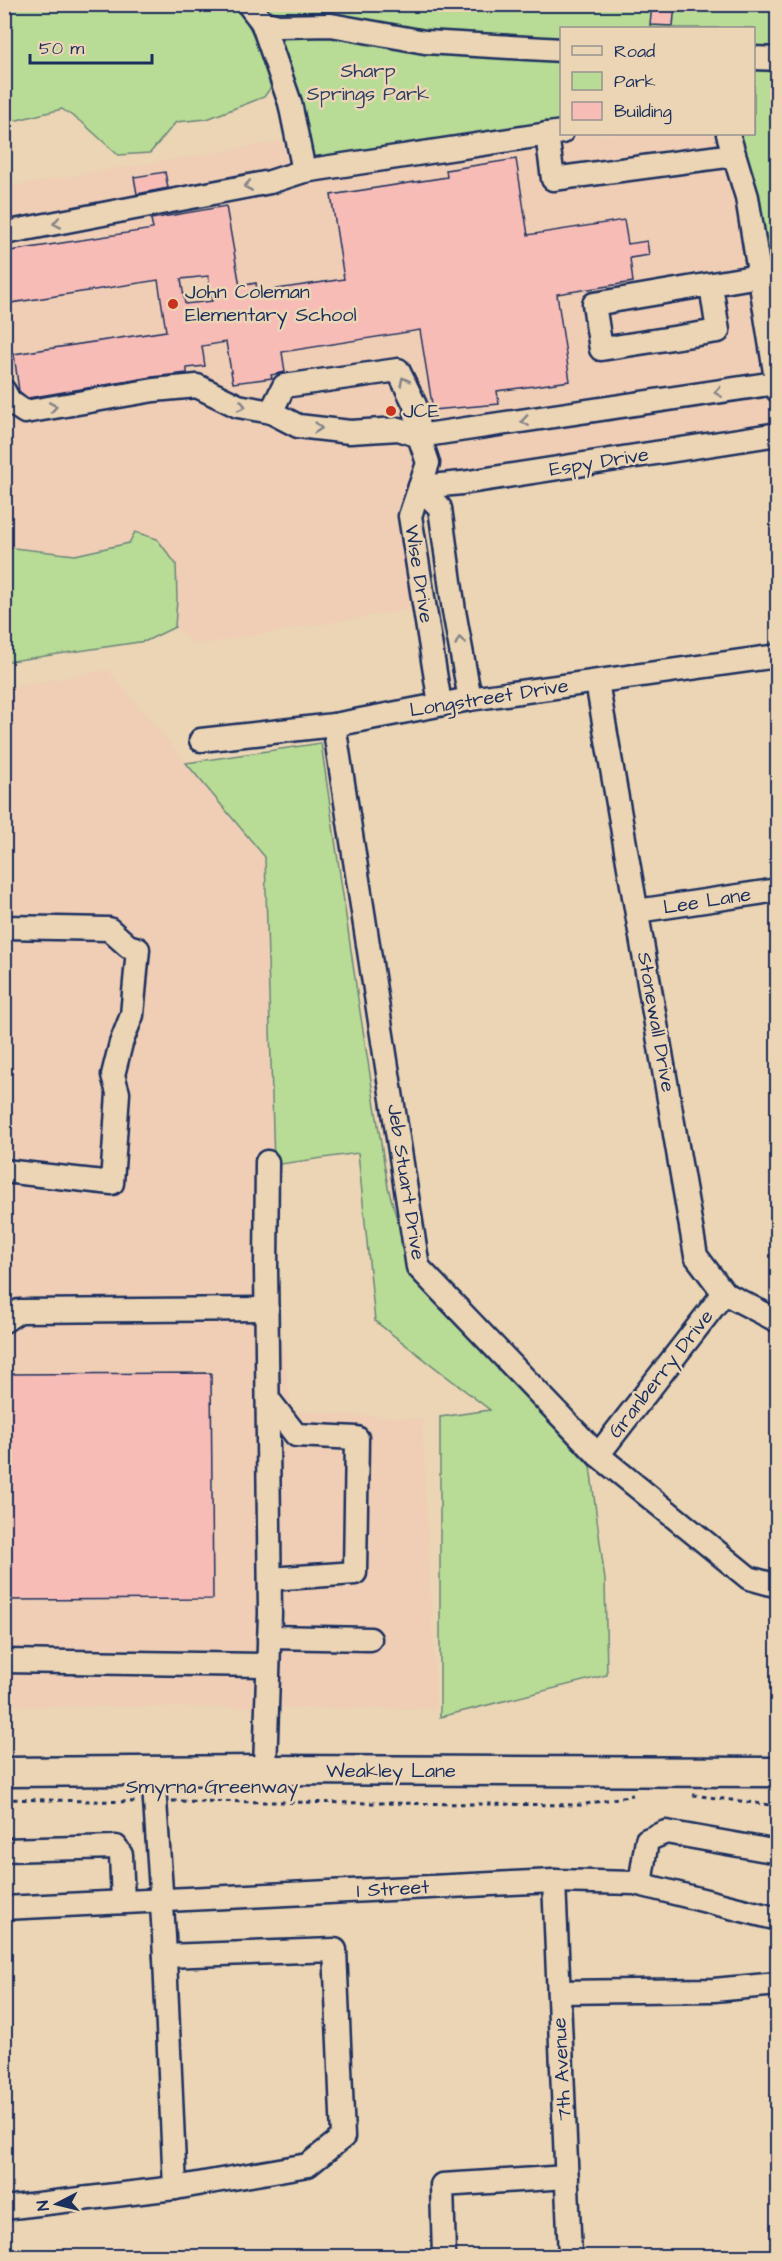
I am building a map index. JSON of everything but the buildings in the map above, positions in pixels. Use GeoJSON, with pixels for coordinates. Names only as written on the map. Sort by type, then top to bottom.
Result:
{"type":"FeatureCollection","features":[{"type":"Feature","properties":{"kind":"main road","name":"Weakley Lane"},"geometry":{"type":"LineString","coordinates":[[4,1772],[265,1770],[777,1772]]}},
{"type":"Feature","properties":{"kind":"street"},"geometry":{"type":"LineString","coordinates":[[248,4],[262,22],[290,103],[304,171]]}},
{"type":"Feature","properties":{"kind":"street"},"geometry":{"type":"LineString","coordinates":[[262,22],[278,26],[331,26],[425,42],[560,50]]}},
{"type":"Feature","properties":{"kind":"street"},"geometry":{"type":"LineString","coordinates":[[755,58],[777,59]]}},
{"type":"Feature","properties":{"kind":"street"},"geometry":{"type":"LineString","coordinates":[[4,233],[270,182],[304,171],[554,133],[553,179],[731,144],[747,197],[777,387],[419,436],[399,429],[350,432],[298,426],[271,412],[238,406],[197,386],[154,390],[25,412],[10,402],[4,391]]}},
{"type":"Feature","properties":{"kind":"street"},"geometry":{"type":"LineString","coordinates":[[711,285],[718,331],[601,349],[594,304],[759,276]]}},
{"type":"Feature","properties":{"kind":"street"},"geometry":{"type":"LineString","coordinates":[[271,412],[284,386],[398,370],[415,405],[419,436],[428,463],[420,488]]}},
{"type":"Feature","properties":{"kind":"street","name":"Espy Drive"},"geometry":{"type":"LineString","coordinates":[[420,488],[777,434]]}},
{"type":"Feature","properties":{"kind":"street","name":"Wise Drive"},"geometry":{"type":"LineString","coordinates":[[440,704],[410,516],[420,488],[440,508],[454,611],[471,699]]}},
{"type":"Feature","properties":{"kind":"street","name":"Longstreet Drive"},"geometry":{"type":"LineString","coordinates":[[201,740],[334,725],[471,699],[777,656]]}},
{"type":"Feature","properties":{"kind":"street","name":"Stonewall Drive"},"geometry":{"type":"LineString","coordinates":[[597,682],[696,1256],[724,1293],[777,1321]]}},
{"type":"Feature","properties":{"kind":"street","name":"Jeb Stuart Drive"},"geometry":{"type":"LineString","coordinates":[[334,725],[418,1267],[598,1455],[749,1578],[777,1586]]}},
{"type":"Feature","properties":{"kind":"street","name":"Lee Lane"},"geometry":{"type":"LineString","coordinates":[[637,911],[777,890]]}},
{"type":"Feature","properties":{"kind":"street"},"geometry":{"type":"LineString","coordinates":[[4,927],[109,929],[128,946],[138,949],[132,1015],[121,1043],[113,1075],[118,1093],[112,1183],[4,1171]]}},
{"type":"Feature","properties":{"kind":"street"},"geometry":{"type":"LineString","coordinates":[[265,1770],[270,1579],[267,1162]]}},
{"type":"Feature","properties":{"kind":"street","name":"Granberry Drive"},"geometry":{"type":"LineString","coordinates":[[598,1455],[724,1293]]}},
{"type":"Feature","properties":{"kind":"street"},"geometry":{"type":"LineString","coordinates":[[4,1321],[19,1311],[267,1309]]}},
{"type":"Feature","properties":{"kind":"street"},"geometry":{"type":"LineString","coordinates":[[268,1399],[296,1435],[357,1438],[355,1573],[270,1579]]}},
{"type":"Feature","properties":{"kind":"street"},"geometry":{"type":"LineString","coordinates":[[269,1637],[370,1639]]}},
{"type":"Feature","properties":{"kind":"street"},"geometry":{"type":"LineString","coordinates":[[4,1661],[268,1665]]}},
{"type":"Feature","properties":{"kind":"street"},"geometry":{"type":"LineString","coordinates":[[153,1771],[165,1956],[175,2188]]}},
{"type":"Feature","properties":{"kind":"street"},"geometry":{"type":"LineString","coordinates":[[640,1884],[647,1840],[666,1832],[777,1852]]}},
{"type":"Feature","properties":{"kind":"street"},"geometry":{"type":"LineString","coordinates":[[4,1850],[116,1847],[121,1855],[123,1902]]}},
{"type":"Feature","properties":{"kind":"street","name":"I Street"},"geometry":{"type":"LineString","coordinates":[[4,1908],[554,1881],[640,1884],[777,1919]]}},
{"type":"Feature","properties":{"kind":"street","name":"7th Avenue"},"geometry":{"type":"LineString","coordinates":[[554,1881],[570,2256]]}},
{"type":"Feature","properties":{"kind":"street"},"geometry":{"type":"LineString","coordinates":[[4,2208],[175,2188],[308,2165],[342,2137],[335,1950],[165,1956]]}},
{"type":"Feature","properties":{"kind":"street"},"geometry":{"type":"LineString","coordinates":[[559,1992],[714,1990],[777,1984]]}},
{"type":"Feature","properties":{"kind":"street"},"geometry":{"type":"LineString","coordinates":[[444,2256],[442,2185],[567,2176]]}},
{"type":"Feature","properties":{"kind":"path","name":"Smyrna Greenway"},"geometry":{"type":"LineString","coordinates":[[4,1799],[118,1802],[581,1805],[638,1794]]}},
{"type":"Feature","properties":{"kind":"path"},"geometry":{"type":"LineString","coordinates":[[693,1795],[777,1806]]}},
{"type":"Feature","properties":{"kind":"shaded area","name":"JCE"},"geometry":{"type":"Polygon","coordinates":[[[560,134],[728,135],[777,388],[777,433],[420,494],[437,605],[196,645],[175,627],[176,564],[129,543],[75,555],[5,547],[5,187],[297,139],[560,134]]]}},
{"type":"Feature","properties":{"kind":"shaded area"},"geometry":{"type":"Polygon","coordinates":[[[108,670],[265,856],[278,1307],[292,1411],[422,1419],[436,1709],[5,1706],[5,688],[108,670]]]}},
{"type":"Feature","properties":{"kind":"green space","name":"Sharp Springs Park"},"geometry":{"type":"Polygon","coordinates":[[[4,5],[777,5],[777,388],[728,135],[755,135],[755,27],[560,27],[560,132],[304,171],[262,22],[248,25],[274,83],[264,97],[207,119],[176,122],[150,153],[118,155],[84,124],[62,109],[5,123],[4,5]]]}},
{"type":"Feature","properties":{"kind":"green space"},"geometry":{"type":"Polygon","coordinates":[[[135,532],[157,539],[176,564],[175,627],[146,641],[5,662],[5,547],[75,555],[129,543],[135,532]]]}},
{"type":"Feature","properties":{"kind":"green space"},"geometry":{"type":"Polygon","coordinates":[[[321,743],[388,1187],[414,1281],[466,1332],[590,1466],[605,1580],[607,1675],[440,1717],[440,1417],[490,1410],[375,1321],[358,1153],[274,1165],[265,857],[186,763],[321,743]]]}},
{"type":"Feature","properties":{"kind":"place","name":"John Coleman Elementary School"},"geometry":{"type":"Point","coordinates":[173,304]}},
{"type":"Feature","properties":{"kind":"place","name":"JCE"},"geometry":{"type":"Point","coordinates":[391,411]}}]}
